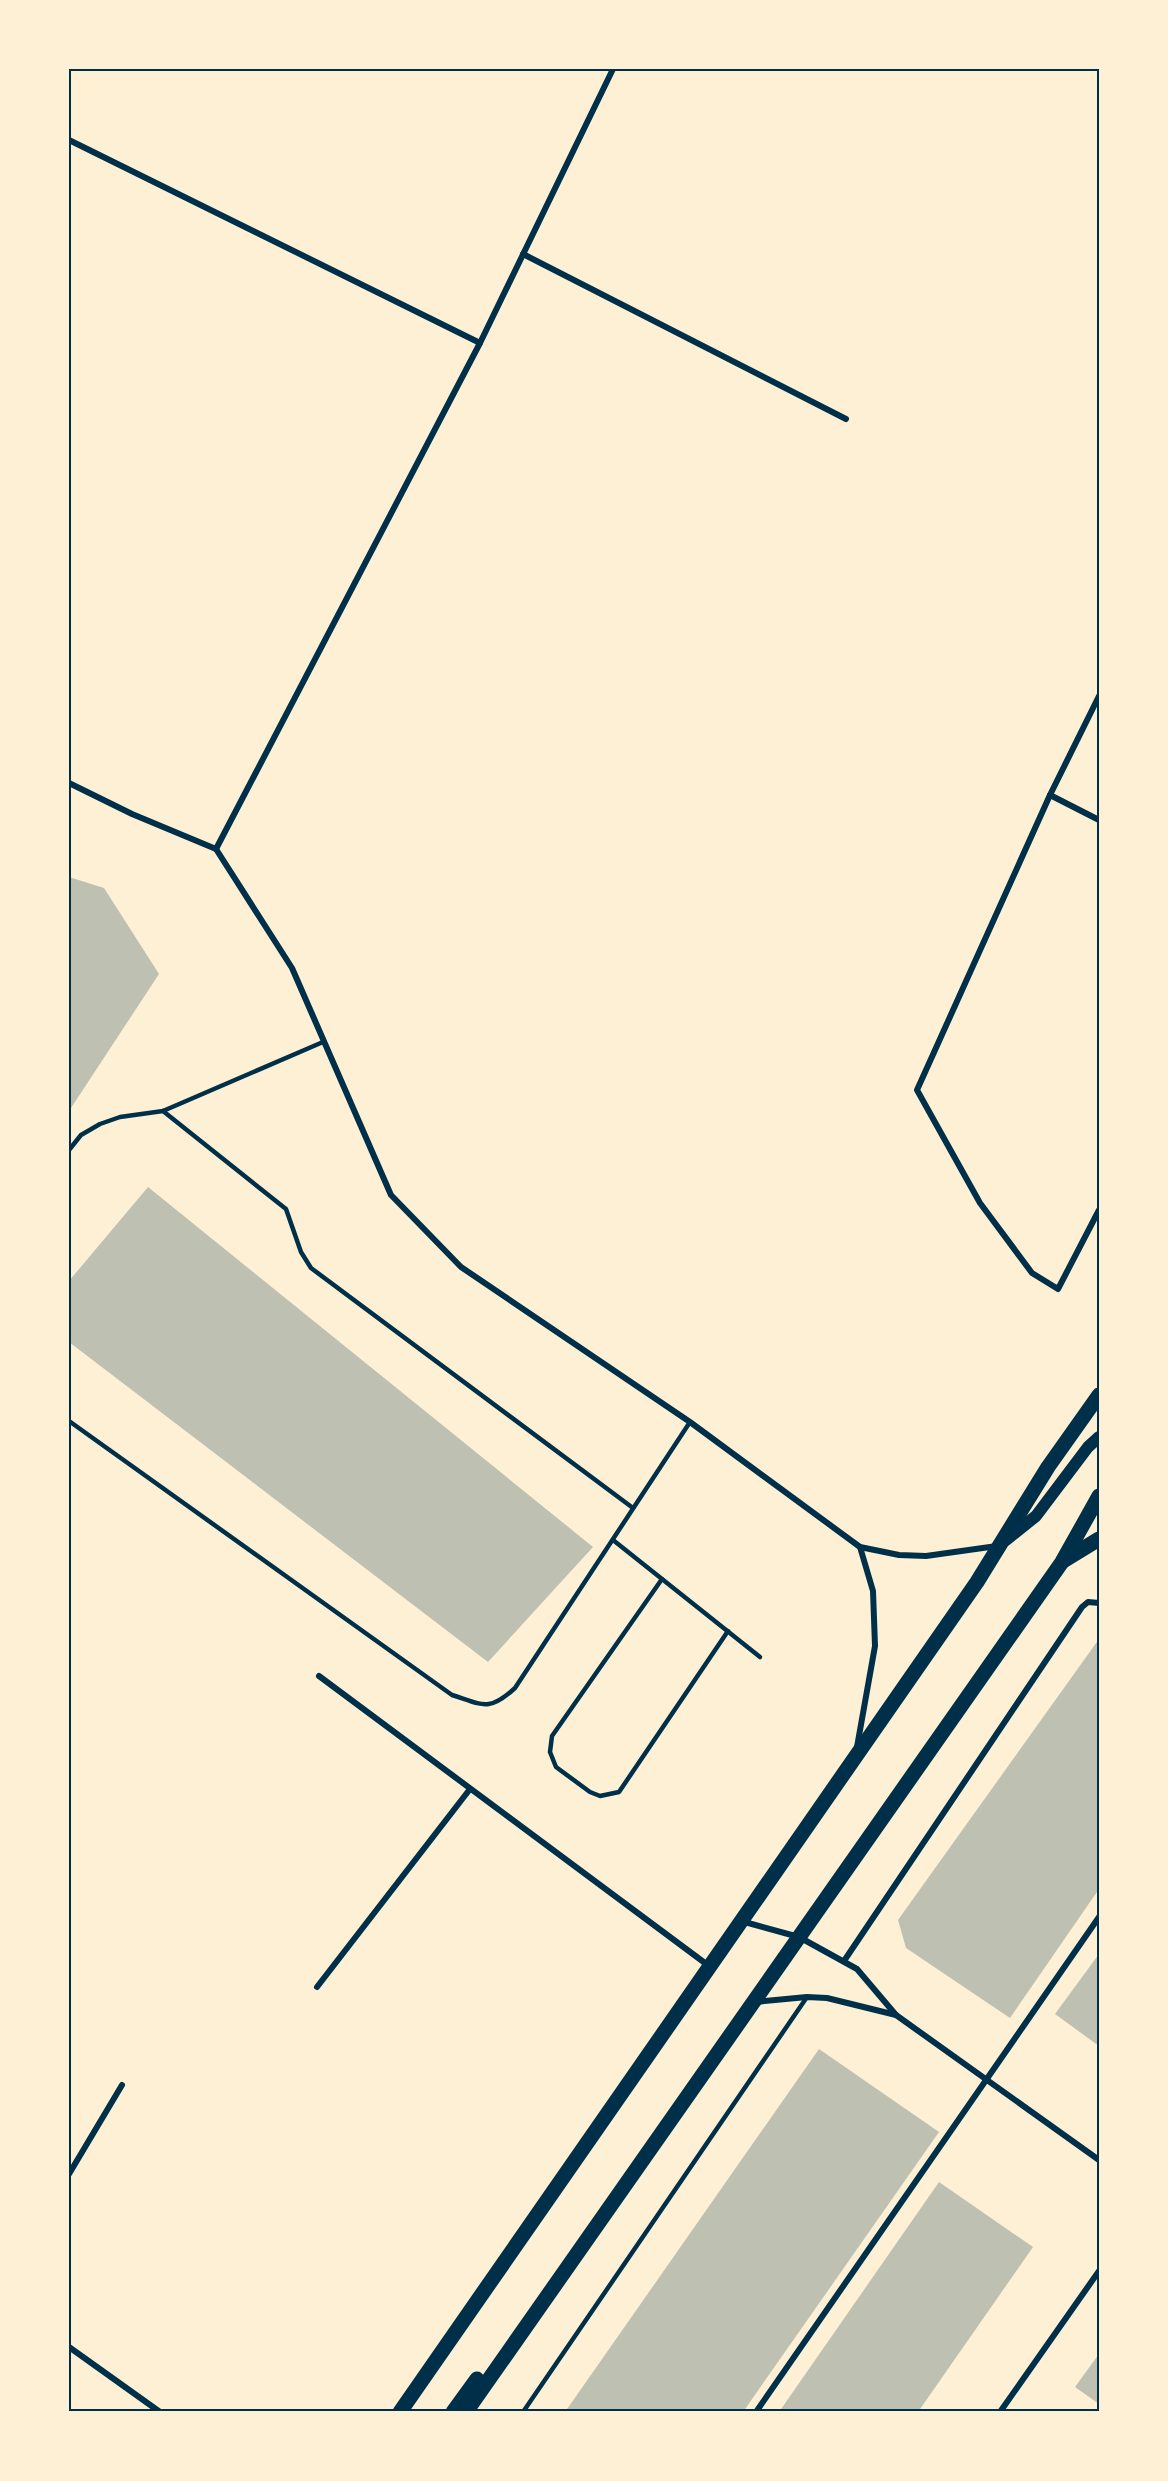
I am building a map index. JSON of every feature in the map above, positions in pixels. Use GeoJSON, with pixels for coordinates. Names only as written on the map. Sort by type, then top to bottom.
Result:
{"type":"FeatureCollection","features":[{"type":"Feature","properties":{"kind":"main road"},"geometry":{"type":"LineString","coordinates":[[400,2412],[977,1582],[1047,1467],[1099,1395]]}},
{"type":"Feature","properties":{"kind":"main road"},"geometry":{"type":"LineString","coordinates":[[998,1546],[1036,1516],[1088,1447],[1099,1437]]}},
{"type":"Feature","properties":{"kind":"main road"},"geometry":{"type":"LineString","coordinates":[[466,2412],[1062,1562],[1099,1496]]}},
{"type":"Feature","properties":{"kind":"main road"},"geometry":{"type":"LineString","coordinates":[[1062,1562],[1099,1539]]}},
{"type":"Feature","properties":{"kind":"main road"},"geometry":{"type":"LineString","coordinates":[[453,2412],[488,2362],[530,2321]]}},
{"type":"Feature","properties":{"kind":"street"},"geometry":{"type":"LineString","coordinates":[[216,849],[480,343],[613,69]]}},
{"type":"Feature","properties":{"kind":"street"},"geometry":{"type":"LineString","coordinates":[[69,140],[480,343]]}},
{"type":"Feature","properties":{"kind":"street"},"geometry":{"type":"LineString","coordinates":[[523,254],[846,418]]}},
{"type":"Feature","properties":{"kind":"street"},"geometry":{"type":"LineString","coordinates":[[1099,696],[1050,795],[917,1090],[980,1203],[1032,1273],[1058,1290],[1099,1209]]}},
{"type":"Feature","properties":{"kind":"street"},"geometry":{"type":"LineString","coordinates":[[69,783],[132,814],[216,849],[292,968],[391,1195],[461,1267],[690,1422],[860,1547],[899,1555],[926,1556],[998,1546]]}},
{"type":"Feature","properties":{"kind":"street"},"geometry":{"type":"LineString","coordinates":[[1050,795],[1099,820]]}},
{"type":"Feature","properties":{"kind":"street"},"geometry":{"type":"LineString","coordinates":[[855,1757],[875,1646],[873,1591],[860,1547]]}},
{"type":"Feature","properties":{"kind":"street"},"geometry":{"type":"LineString","coordinates":[[844,1961],[1082,1606],[1088,1602],[1099,1603]]}},
{"type":"Feature","properties":{"kind":"street"},"geometry":{"type":"LineString","coordinates":[[319,1676],[709,1967]]}},
{"type":"Feature","properties":{"kind":"street"},"geometry":{"type":"LineString","coordinates":[[317,1987],[470,1789]]}},
{"type":"Feature","properties":{"kind":"street"},"geometry":{"type":"LineString","coordinates":[[756,2412],[1099,1917]]}},
{"type":"Feature","properties":{"kind":"street"},"geometry":{"type":"LineString","coordinates":[[741,1921],[799,1937],[857,1969],[896,2015],[1099,2160]]}},
{"type":"Feature","properties":{"kind":"street"},"geometry":{"type":"LineString","coordinates":[[754,2002],[807,1997],[827,1998],[896,2015]]}},
{"type":"Feature","properties":{"kind":"street"},"geometry":{"type":"LineString","coordinates":[[69,2174],[122,2085]]}},
{"type":"Feature","properties":{"kind":"street"},"geometry":{"type":"LineString","coordinates":[[1000,2412],[1099,2271]]}},
{"type":"Feature","properties":{"kind":"street"},"geometry":{"type":"LineString","coordinates":[[69,2348],[160,2412]]}},
{"type":"Feature","properties":{"kind":"lane"},"geometry":{"type":"LineString","coordinates":[[69,1150],[81,1135],[100,1124],[120,1117],[163,1111],[323,1042]]}},
{"type":"Feature","properties":{"kind":"lane"},"geometry":{"type":"LineString","coordinates":[[163,1111],[286,1209],[301,1252],[311,1268],[633,1508]]}},
{"type":"Feature","properties":{"kind":"lane"},"geometry":{"type":"LineString","coordinates":[[69,1421],[452,1695],[482,1705],[500,1702],[515,1688],[690,1422]]}},
{"type":"Feature","properties":{"kind":"lane"},"geometry":{"type":"LineString","coordinates":[[613,1540],[760,1657]]}},
{"type":"Feature","properties":{"kind":"lane"},"geometry":{"type":"LineString","coordinates":[[662,1579],[552,1736],[550,1752],[556,1767],[590,1792],[600,1796],[619,1792],[728,1631]]}},
{"type":"Feature","properties":{"kind":"lane"},"geometry":{"type":"LineString","coordinates":[[523,2412],[807,1997]]}},
{"type":"Feature","properties":{"kind":"building"},"geometry":{"type":"Polygon","coordinates":[[[69,877],[104,888],[159,974],[69,1111],[69,877]]]}},
{"type":"Feature","properties":{"kind":"building"},"geometry":{"type":"Polygon","coordinates":[[[148,1187],[593,1547],[488,1662],[69,1342],[69,1281],[148,1187]]]}},
{"type":"Feature","properties":{"kind":"building"},"geometry":{"type":"Polygon","coordinates":[[[1099,1639],[1099,1889],[1010,2018],[906,1948],[898,1920],[1099,1639]]]}},
{"type":"Feature","properties":{"kind":"building"},"geometry":{"type":"Polygon","coordinates":[[[1099,1954],[1099,2046],[1055,2014],[1099,1954]]]}},
{"type":"Feature","properties":{"kind":"building"},"geometry":{"type":"Polygon","coordinates":[[[819,2049],[939,2132],[743,2412],[565,2412],[819,2049]]]}},
{"type":"Feature","properties":{"kind":"building"},"geometry":{"type":"Polygon","coordinates":[[[939,2182],[1033,2247],[918,2412],[779,2412],[939,2182]]]}},
{"type":"Feature","properties":{"kind":"building"},"geometry":{"type":"Polygon","coordinates":[[[1099,2354],[1099,2404],[1075,2387],[1099,2354]]]}}]}
